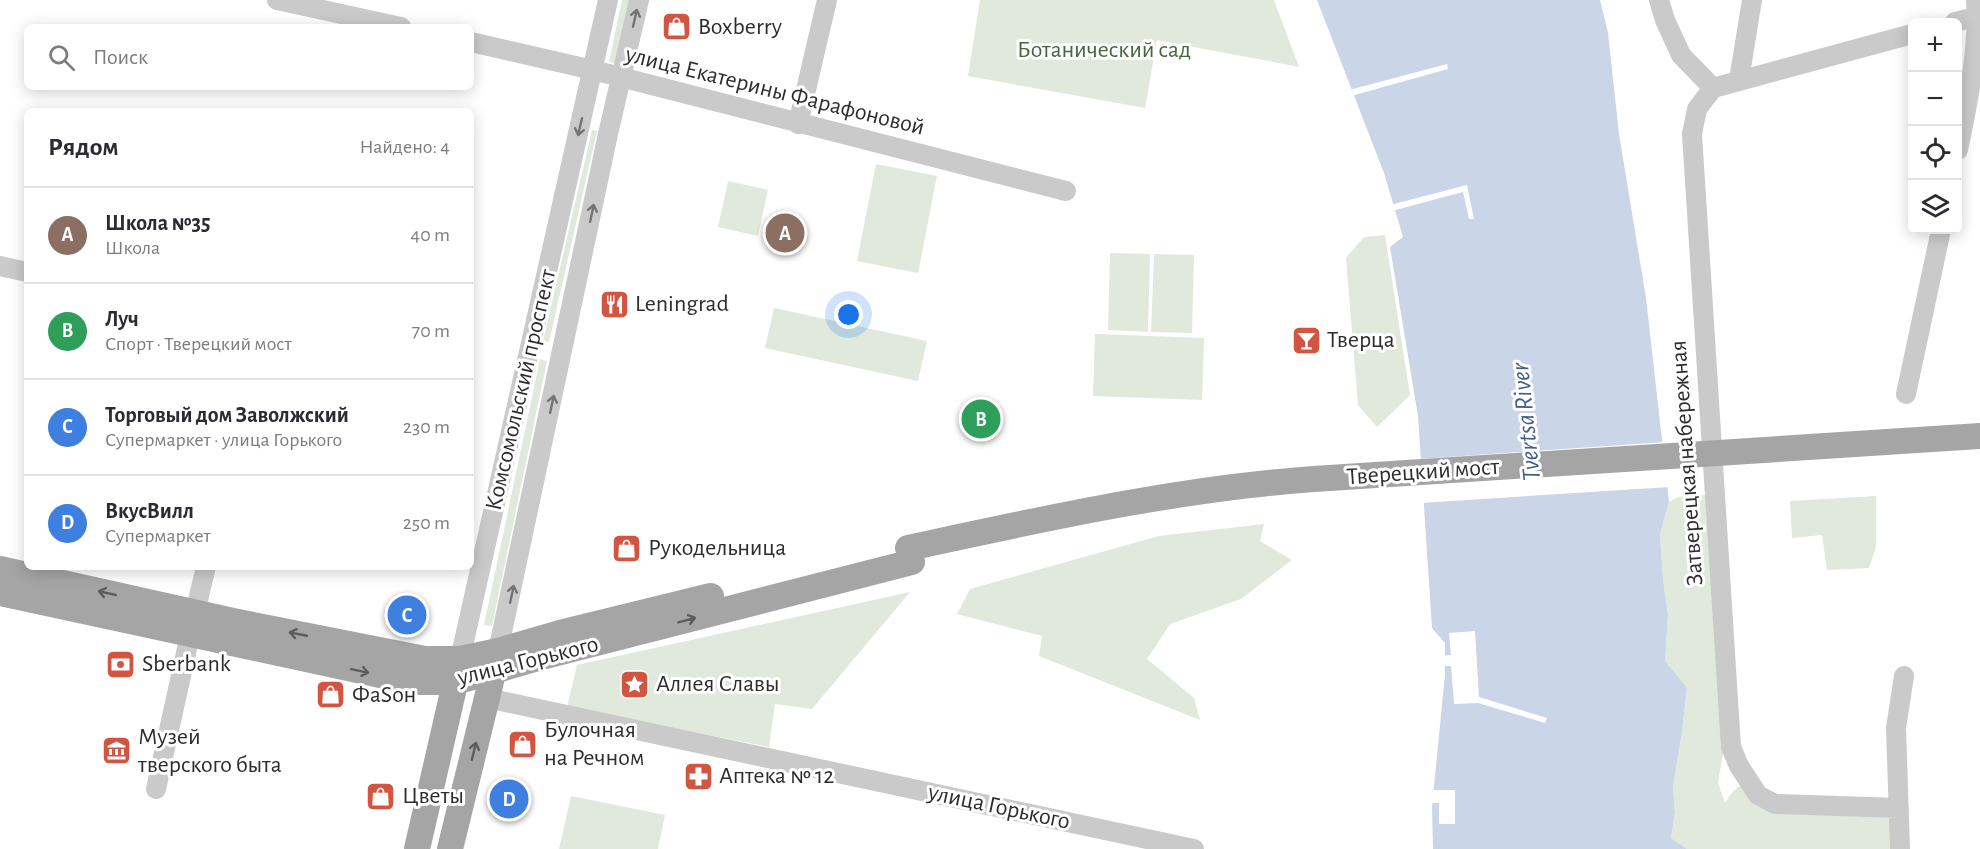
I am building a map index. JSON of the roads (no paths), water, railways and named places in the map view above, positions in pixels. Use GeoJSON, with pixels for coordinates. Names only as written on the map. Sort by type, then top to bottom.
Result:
{"type":"FeatureCollection","features":[{"type":"Feature","properties":{"kind":"main road","name":"Тверецкий мост"},"geometry":{"type":"LineString","coordinates":[[910,555],[1094,508],[1233,486],[1324,478],[1980,436]]}},
{"type":"Feature","properties":{"kind":"main road","name":"Тверецкий мост"},"geometry":{"type":"LineString","coordinates":[[910,555],[1117,517],[1274,495],[1980,450]]}},
{"type":"Feature","properties":{"kind":"main road","name":"улица Горького"},"geometry":{"type":"LineString","coordinates":[[0,569],[384,676],[420,682],[496,661],[560,633],[910,555]]}},
{"type":"Feature","properties":{"kind":"main road","name":"улица Горького"},"geometry":{"type":"LineString","coordinates":[[0,593],[193,624]]}},
{"type":"Feature","properties":{"kind":"main road","name":"Комсомольский проспект"},"geometry":{"type":"LineString","coordinates":[[450,849],[496,661]]}},
{"type":"Feature","properties":{"kind":"main road","name":"Комсомольский проспект"},"geometry":{"type":"LineString","coordinates":[[417,849],[458,670]]}},
{"type":"Feature","properties":{"kind":"street"},"geometry":{"type":"LineString","coordinates":[[277,0],[387,24]]}},
{"type":"Feature","properties":{"kind":"street","name":"Комсомольский проспект"},"geometry":{"type":"LineString","coordinates":[[458,670],[608,0]]}},
{"type":"Feature","properties":{"kind":"street","name":"Комсомольский проспект"},"geometry":{"type":"LineString","coordinates":[[496,661],[639,0]]}},
{"type":"Feature","properties":{"kind":"street"},"geometry":{"type":"LineString","coordinates":[[798,124],[827,0]]}},
{"type":"Feature","properties":{"kind":"street"},"geometry":{"type":"LineString","coordinates":[[1659,0],[1665,20],[1681,55],[1713,88],[1908,35]]}},
{"type":"Feature","properties":{"kind":"street"},"geometry":{"type":"LineString","coordinates":[[1739,80],[1752,0]]}},
{"type":"Feature","properties":{"kind":"street"},"geometry":{"type":"LineString","coordinates":[[1962,18],[1978,11],[1973,78],[1962,131]]}},
{"type":"Feature","properties":{"kind":"street","name":"улица Екатерины Фарафоновой"},"geometry":{"type":"LineString","coordinates":[[474,43],[621,77],[1066,191]]}},
{"type":"Feature","properties":{"kind":"street","name":"Затверецкая набережная"},"geometry":{"type":"LineString","coordinates":[[1713,88],[1697,109],[1692,134],[1731,747],[1739,766],[1758,795],[1775,804],[1899,808]]}},
{"type":"Feature","properties":{"kind":"street"},"geometry":{"type":"LineString","coordinates":[[1906,394],[1940,234]]}},
{"type":"Feature","properties":{"kind":"street"},"geometry":{"type":"LineString","coordinates":[[0,266],[24,271]]}},
{"type":"Feature","properties":{"kind":"street"},"geometry":{"type":"LineString","coordinates":[[530,349],[562,356]]}},
{"type":"Feature","properties":{"kind":"street"},"geometry":{"type":"LineString","coordinates":[[156,789],[205,570]]}},
{"type":"Feature","properties":{"kind":"street"},"geometry":{"type":"LineString","coordinates":[[1900,849],[1896,728],[1904,676]]}},
{"type":"Feature","properties":{"kind":"street","name":"улица Горького"},"geometry":{"type":"LineString","coordinates":[[487,698],[1194,849]]}},
{"type":"Feature","properties":{"kind":"water","name":"Tvertsa River"},"geometry":{"type":"Polygon","coordinates":[[[1317,0],[1600,0],[1608,33],[1619,134],[1646,298],[1669,502],[1660,534],[1668,615],[1665,661],[1687,688],[1673,787],[1675,812],[1671,838],[1687,849],[1433,849],[1432,807],[1445,674],[1445,643],[1432,628],[1418,416],[1390,247],[1403,237],[1384,173],[1317,0]]]}},
{"type":"Feature","properties":{"kind":"place","name":"Boxberry"},"geometry":{"type":"Point","coordinates":[677,27]}},
{"type":"Feature","properties":{"kind":"place","name":"Школа №35"},"geometry":{"type":"Point","coordinates":[785,233]}},
{"type":"Feature","properties":{"kind":"place","name":"Leningrad"},"geometry":{"type":"Point","coordinates":[614,304]}},
{"type":"Feature","properties":{"kind":"place","name":"Тверца"},"geometry":{"type":"Point","coordinates":[1306,340]}},
{"type":"Feature","properties":{"kind":"place","name":"Луч"},"geometry":{"type":"Point","coordinates":[981,419]}},
{"type":"Feature","properties":{"kind":"place","name":"Рукодельница"},"geometry":{"type":"Point","coordinates":[627,548]}},
{"type":"Feature","properties":{"kind":"place","name":"Торговый дом Заволжский"},"geometry":{"type":"Point","coordinates":[407,615]}},
{"type":"Feature","properties":{"kind":"place","name":"Sberbank"},"geometry":{"type":"Point","coordinates":[121,664]}},
{"type":"Feature","properties":{"kind":"place","name":"Аллея Славы"},"geometry":{"type":"Point","coordinates":[635,684]}},
{"type":"Feature","properties":{"kind":"place","name":"ФаSон"},"geometry":{"type":"Point","coordinates":[331,695]}},
{"type":"Feature","properties":{"kind":"place","name":"Булочная на Речном"},"geometry":{"type":"Point","coordinates":[523,744]}},
{"type":"Feature","properties":{"kind":"place","name":"Музей тверского быта"},"geometry":{"type":"Point","coordinates":[117,751]}},
{"type":"Feature","properties":{"kind":"place","name":"Аптека № 12"},"geometry":{"type":"Point","coordinates":[698,776]}},
{"type":"Feature","properties":{"kind":"place","name":"Цветы"},"geometry":{"type":"Point","coordinates":[381,796]}},
{"type":"Feature","properties":{"kind":"place","name":"ВкусВилл"},"geometry":{"type":"Point","coordinates":[509,799]}},
{"type":"Feature","properties":{"kind":"park label","name":"Ботанический сад"},"geometry":{"type":"Point","coordinates":[1104,50]}}]}
